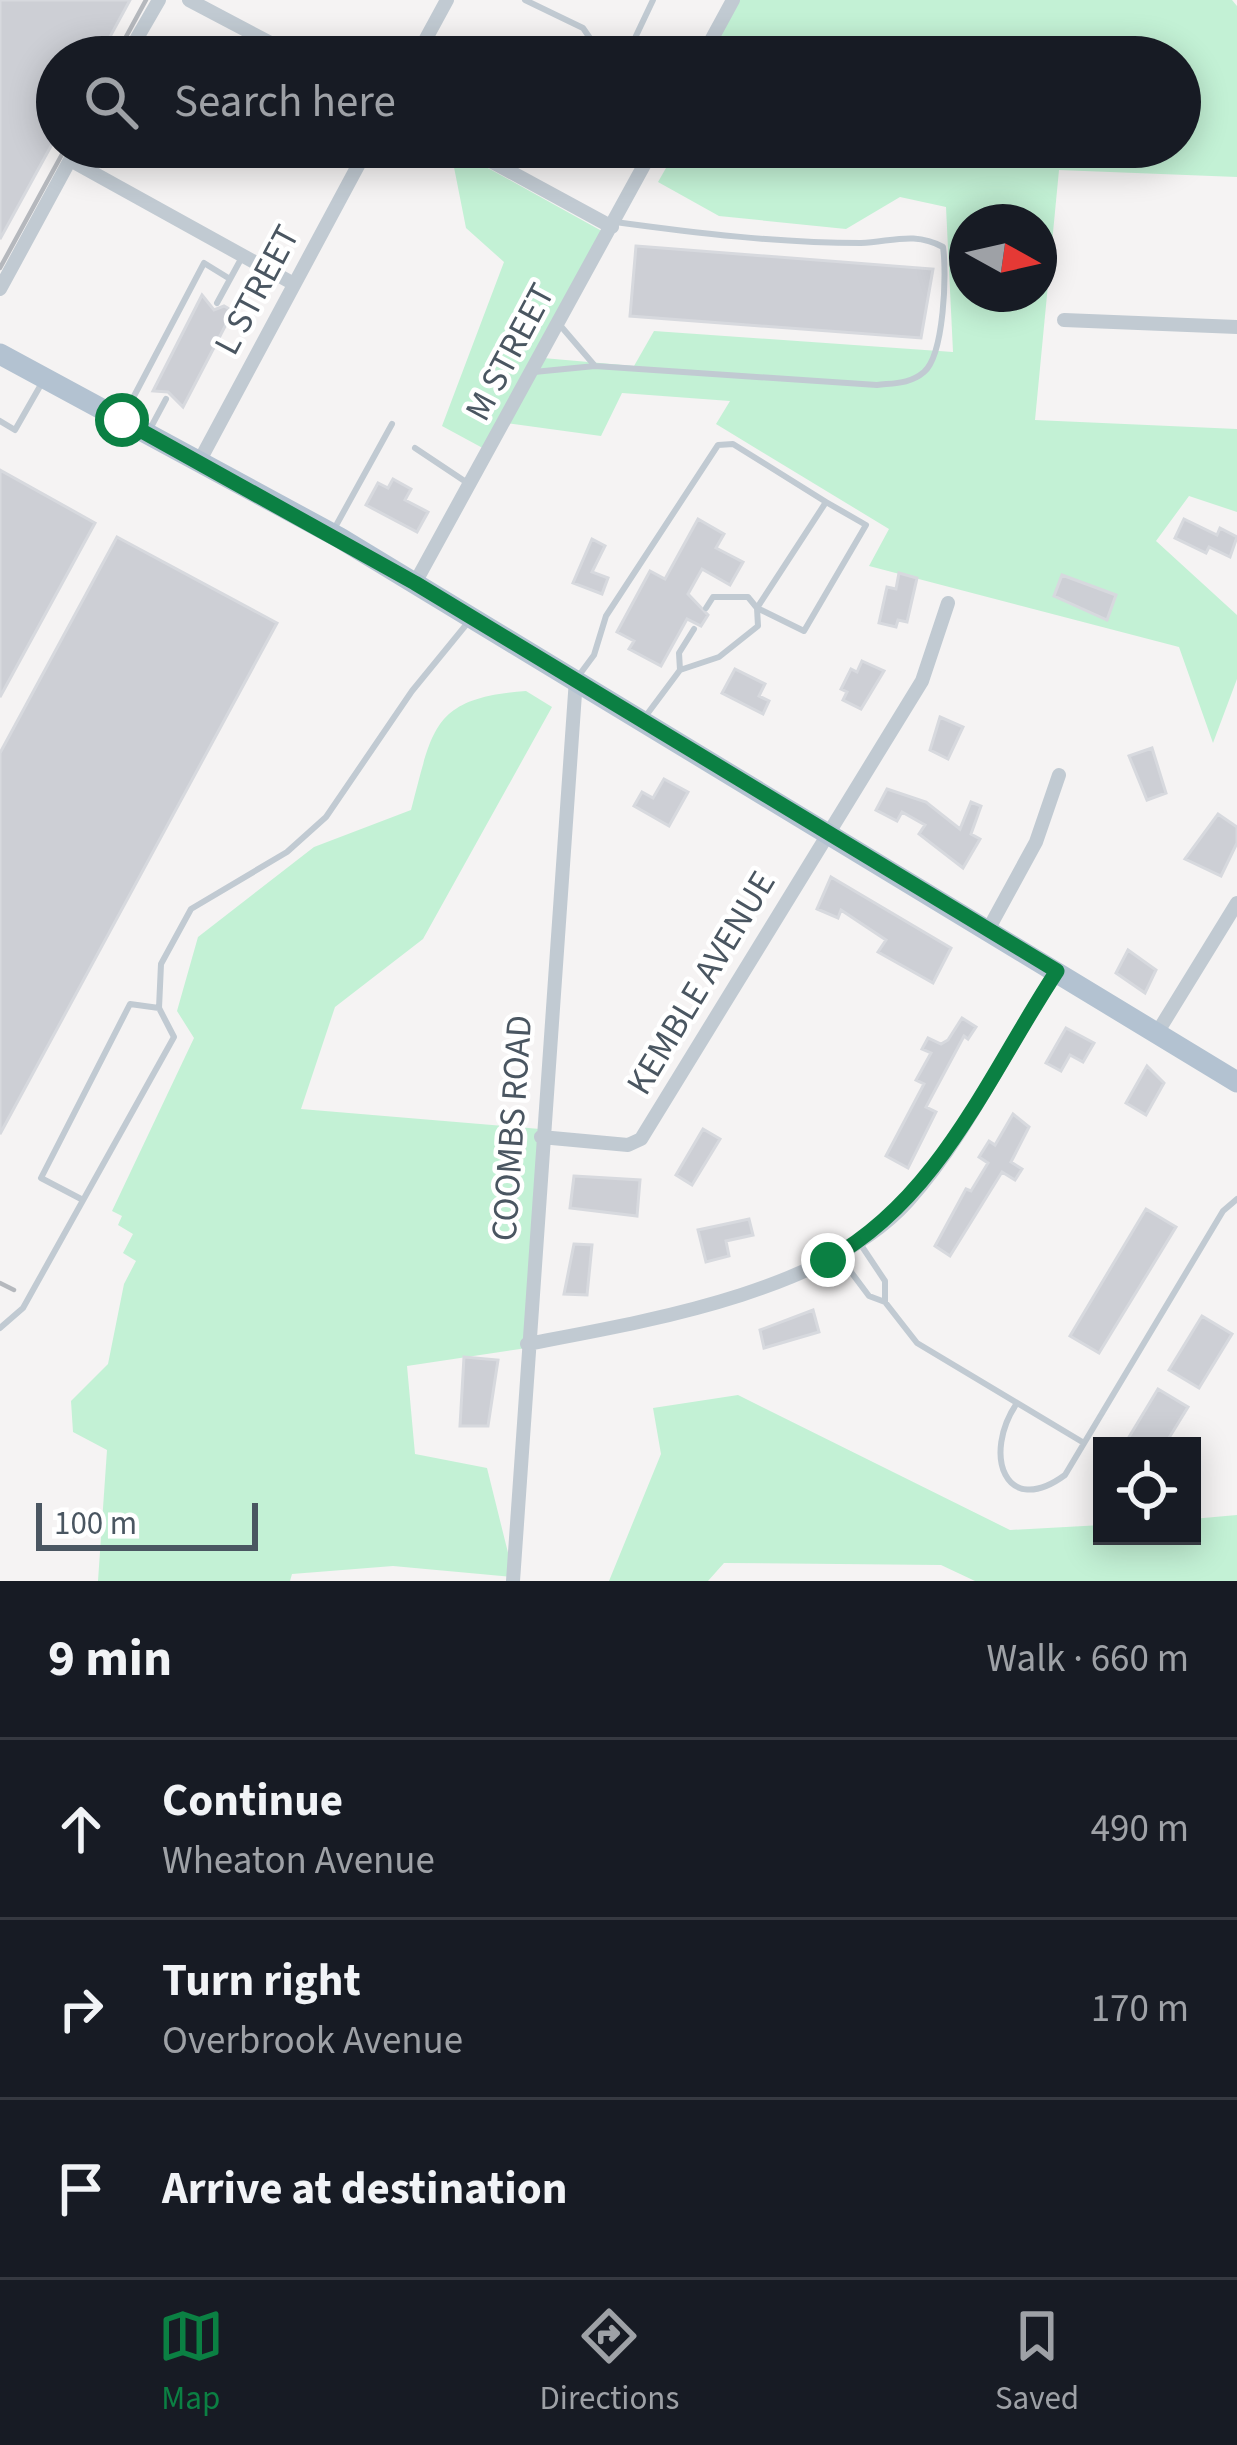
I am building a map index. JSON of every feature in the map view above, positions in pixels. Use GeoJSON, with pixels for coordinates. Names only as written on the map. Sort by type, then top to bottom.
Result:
{"type":"FeatureCollection","features":[{"type":"Feature","properties":{"kind":"main road"},"geometry":{"type":"LineString","coordinates":[[0,354],[332,534],[1237,1082]]}},
{"type":"Feature","properties":{"kind":"street"},"geometry":{"type":"LineString","coordinates":[[138,36],[159,0]]}},
{"type":"Feature","properties":{"kind":"street"},"geometry":{"type":"LineString","coordinates":[[189,0],[257,36]]}},
{"type":"Feature","properties":{"kind":"street"},"geometry":{"type":"LineString","coordinates":[[427,36],[447,0]]}},
{"type":"Feature","properties":{"kind":"street"},"geometry":{"type":"LineString","coordinates":[[713,36],[733,0]]}},
{"type":"Feature","properties":{"kind":"street"},"geometry":{"type":"LineString","coordinates":[[0,290],[65,168]]}},
{"type":"Feature","properties":{"kind":"street"},"geometry":{"type":"LineString","coordinates":[[98,168],[294,284]]}},
{"type":"Feature","properties":{"kind":"street","name":"L STREET"},"geometry":{"type":"LineString","coordinates":[[199,462],[357,168]]}},
{"type":"Feature","properties":{"kind":"street"},"geometry":{"type":"LineString","coordinates":[[505,168],[613,224]]}},
{"type":"Feature","properties":{"kind":"street","name":"M STREET"},"geometry":{"type":"LineString","coordinates":[[415,583],[644,168]]}},
{"type":"Feature","properties":{"kind":"street"},"geometry":{"type":"LineString","coordinates":[[1064,320],[1237,327]]}},
{"type":"Feature","properties":{"kind":"street"},"geometry":{"type":"LineString","coordinates":[[828,833],[922,681],[947,603]]}},
{"type":"Feature","properties":{"kind":"street","name":"COOMBS ROAD"},"geometry":{"type":"LineString","coordinates":[[513,1581],[576,680]]}},
{"type":"Feature","properties":{"kind":"street"},"geometry":{"type":"LineString","coordinates":[[988,930],[1036,842],[1059,776]]}},
{"type":"Feature","properties":{"kind":"street","name":"KEMBLE AVENUE"},"geometry":{"type":"LineString","coordinates":[[541,1137],[628,1145],[641,1139],[828,833]]}},
{"type":"Feature","properties":{"kind":"street"},"geometry":{"type":"LineString","coordinates":[[1157,1033],[1237,903]]}},
{"type":"Feature","properties":{"kind":"street"},"geometry":{"type":"LineString","coordinates":[[527,1344],[772,1282],[859,1241],[892,1217],[928,1176],[1057,971]]}},
{"type":"Feature","properties":{"kind":"lane"},"geometry":{"type":"LineString","coordinates":[[524,0],[583,28],[589,36]]}},
{"type":"Feature","properties":{"kind":"lane"},"geometry":{"type":"LineString","coordinates":[[636,36],[653,0]]}},
{"type":"Feature","properties":{"kind":"lane"},"geometry":{"type":"LineString","coordinates":[[534,372],[595,366],[877,385],[908,382],[928,369],[938,346],[946,263],[943,247],[929,239],[844,242],[613,224]]}},
{"type":"Feature","properties":{"kind":"lane"},"geometry":{"type":"LineString","coordinates":[[217,303],[243,255]]}},
{"type":"Feature","properties":{"kind":"lane"},"geometry":{"type":"LineString","coordinates":[[122,420],[204,263],[230,279]]}},
{"type":"Feature","properties":{"kind":"lane"},"geometry":{"type":"LineString","coordinates":[[560,324],[595,366]]}},
{"type":"Feature","properties":{"kind":"lane"},"geometry":{"type":"LineString","coordinates":[[0,422],[16,430],[45,378]]}},
{"type":"Feature","properties":{"kind":"lane"},"geometry":{"type":"LineString","coordinates":[[148,434],[166,399]]}},
{"type":"Feature","properties":{"kind":"lane"},"geometry":{"type":"LineString","coordinates":[[332,534],[392,424]]}},
{"type":"Feature","properties":{"kind":"lane"},"geometry":{"type":"LineString","coordinates":[[576,680],[594,655],[606,616],[718,446],[744,449],[866,525],[804,631],[758,608],[748,597],[730,593],[713,597],[706,608]]}},
{"type":"Feature","properties":{"kind":"lane"},"geometry":{"type":"LineString","coordinates":[[415,448],[472,485]]}},
{"type":"Feature","properties":{"kind":"lane"},"geometry":{"type":"LineString","coordinates":[[643,720],[680,670],[719,657],[758,626],[758,608],[826,502]]}},
{"type":"Feature","properties":{"kind":"lane"},"geometry":{"type":"LineString","coordinates":[[0,1328],[23,1308],[173,1037],[159,1008],[160,964],[191,909],[287,852],[326,817],[412,691],[472,617]]}},
{"type":"Feature","properties":{"kind":"lane"},"geometry":{"type":"LineString","coordinates":[[680,670],[680,653],[694,629]]}},
{"type":"Feature","properties":{"kind":"lane"},"geometry":{"type":"LineString","coordinates":[[84,1200],[41,1178],[130,1004],[159,1008]]}},
{"type":"Feature","properties":{"kind":"lane"},"geometry":{"type":"LineString","coordinates":[[1017,1403],[997,1443],[1006,1479],[1022,1487],[1053,1484],[1065,1475],[1222,1211],[1237,1199]]}},
{"type":"Feature","properties":{"kind":"lane"},"geometry":{"type":"LineString","coordinates":[[859,1241],[885,1281],[886,1302],[917,1343],[1084,1443]]}},
{"type":"Feature","properties":{"kind":"lane"},"geometry":{"type":"LineString","coordinates":[[838,1254],[868,1296],[886,1302]]}},
{"type":"Feature","properties":{"kind":"green space"},"geometry":{"type":"Polygon","coordinates":[[[731,0],[1232,0],[1237,6],[1237,177],[1059,170],[1056,204],[949,204],[949,269],[946,207],[900,197],[846,229],[719,216],[658,182],[666,168],[1201,168],[1201,36],[713,36],[731,0]]]}},
{"type":"Feature","properties":{"kind":"green space"},"geometry":{"type":"Polygon","coordinates":[[[454,168],[488,168],[609,235],[543,358],[634,366],[654,331],[953,352],[951,312],[1045,312],[1035,420],[1237,429],[1237,512],[1189,496],[1156,541],[1237,615],[1237,679],[1213,743],[1179,647],[869,566],[889,529],[716,424],[730,401],[622,393],[601,436],[507,423],[490,452],[442,426],[504,262],[466,228],[454,168]]]}},
{"type":"Feature","properties":{"kind":"green space"},"geometry":{"type":"Polygon","coordinates":[[[526,691],[552,707],[423,939],[335,1007],[301,1109],[540,1129],[527,1348],[407,1366],[415,1454],[487,1468],[514,1577],[393,1566],[292,1574],[290,1581],[98,1581],[107,1450],[73,1432],[71,1401],[108,1364],[124,1284],[136,1261],[123,1253],[133,1234],[118,1225],[122,1216],[112,1211],[194,1038],[177,1011],[198,937],[314,847],[411,810],[432,738],[454,710],[471,701],[526,691]]]}},
{"type":"Feature","properties":{"kind":"green space"},"geometry":{"type":"Polygon","coordinates":[[[738,1395],[1010,1530],[1093,1525],[1093,1545],[1201,1545],[1201,1518],[1237,1515],[1237,1581],[975,1581],[941,1565],[724,1563],[708,1581],[609,1581],[661,1454],[653,1408],[738,1395]]]}},
{"type":"Feature","properties":{"kind":"building"},"geometry":{"type":"Polygon","coordinates":[[[0,0],[130,0],[110,36],[36,36],[39,168],[0,239],[0,0]]]}},
{"type":"Feature","properties":{"kind":"building"},"geometry":{"type":"Polygon","coordinates":[[[636,246],[933,269],[921,338],[630,316],[636,246]]]}},
{"type":"Feature","properties":{"kind":"building"},"geometry":{"type":"Polygon","coordinates":[[[202,295],[214,310],[224,306],[233,311],[183,407],[168,392],[153,391],[202,295]]]}},
{"type":"Feature","properties":{"kind":"building"},"geometry":{"type":"Polygon","coordinates":[[[0,470],[95,523],[0,697],[0,470]]]}},
{"type":"Feature","properties":{"kind":"building"},"geometry":{"type":"Polygon","coordinates":[[[393,479],[411,489],[405,500],[428,512],[417,532],[366,505],[378,483],[388,488],[393,479]]]}},
{"type":"Feature","properties":{"kind":"building"},"geometry":{"type":"Polygon","coordinates":[[[698,519],[724,534],[716,548],[743,562],[730,585],[702,569],[688,594],[708,615],[701,626],[687,619],[661,666],[629,649],[634,641],[617,632],[650,571],[665,579],[698,519]]]}},
{"type":"Feature","properties":{"kind":"building"},"geometry":{"type":"Polygon","coordinates":[[[1184,519],[1217,535],[1220,528],[1237,537],[1230,557],[1209,547],[1206,553],[1175,538],[1184,519]]]}},
{"type":"Feature","properties":{"kind":"building"},"geometry":{"type":"Polygon","coordinates":[[[117,537],[277,623],[0,1134],[0,753],[117,537]]]}},
{"type":"Feature","properties":{"kind":"building"},"geometry":{"type":"Polygon","coordinates":[[[592,539],[605,546],[592,572],[608,578],[602,594],[573,583],[592,539]]]}},
{"type":"Feature","properties":{"kind":"building"},"geometry":{"type":"Polygon","coordinates":[[[899,573],[917,578],[907,622],[898,620],[896,627],[879,623],[887,587],[896,589],[899,573]]]}},
{"type":"Feature","properties":{"kind":"building"},"geometry":{"type":"Polygon","coordinates":[[[1062,575],[1116,595],[1107,620],[1054,596],[1062,575]]]}},
{"type":"Feature","properties":{"kind":"building"},"geometry":{"type":"Polygon","coordinates":[[[862,661],[884,671],[861,709],[843,700],[847,692],[841,689],[851,669],[857,672],[862,661]]]}},
{"type":"Feature","properties":{"kind":"building"},"geometry":{"type":"Polygon","coordinates":[[[735,669],[765,684],[759,696],[769,701],[763,714],[722,693],[735,669]]]}},
{"type":"Feature","properties":{"kind":"building"},"geometry":{"type":"Polygon","coordinates":[[[940,717],[963,727],[948,759],[930,750],[940,717]]]}},
{"type":"Feature","properties":{"kind":"building"},"geometry":{"type":"Polygon","coordinates":[[[1152,748],[1166,793],[1147,800],[1129,756],[1152,748]]]}},
{"type":"Feature","properties":{"kind":"building"},"geometry":{"type":"Polygon","coordinates":[[[664,779],[688,792],[669,826],[634,806],[642,792],[653,798],[664,779]]]}},
{"type":"Feature","properties":{"kind":"building"},"geometry":{"type":"Polygon","coordinates":[[[887,789],[926,802],[960,829],[971,802],[981,806],[971,834],[980,839],[963,868],[919,834],[925,825],[902,812],[897,821],[876,810],[887,789]]]}},
{"type":"Feature","properties":{"kind":"building"},"geometry":{"type":"Polygon","coordinates":[[[1218,814],[1237,827],[1237,843],[1221,876],[1185,859],[1218,814]]]}},
{"type":"Feature","properties":{"kind":"building"},"geometry":{"type":"Polygon","coordinates":[[[831,877],[951,948],[933,983],[878,952],[886,940],[841,910],[838,918],[817,909],[831,877]]]}},
{"type":"Feature","properties":{"kind":"building"},"geometry":{"type":"Polygon","coordinates":[[[1128,950],[1156,970],[1145,993],[1116,973],[1128,950]]]}},
{"type":"Feature","properties":{"kind":"building"},"geometry":{"type":"Polygon","coordinates":[[[962,1018],[976,1027],[968,1039],[964,1036],[926,1107],[936,1112],[908,1168],[886,1156],[924,1084],[916,1080],[931,1053],[922,1049],[928,1038],[941,1044],[948,1040],[962,1018]]]}},
{"type":"Feature","properties":{"kind":"building"},"geometry":{"type":"Polygon","coordinates":[[[1066,1028],[1094,1043],[1083,1062],[1070,1055],[1061,1071],[1046,1063],[1066,1028]]]}},
{"type":"Feature","properties":{"kind":"building"},"geometry":{"type":"Polygon","coordinates":[[[1147,1066],[1164,1083],[1146,1115],[1126,1103],[1147,1066]]]}},
{"type":"Feature","properties":{"kind":"building"},"geometry":{"type":"Polygon","coordinates":[[[1013,1114],[1029,1127],[1011,1162],[1022,1169],[1015,1180],[1002,1172],[950,1256],[935,1246],[966,1189],[971,1191],[988,1163],[979,1157],[989,1141],[995,1145],[1013,1114]]]}},
{"type":"Feature","properties":{"kind":"building"},"geometry":{"type":"Polygon","coordinates":[[[703,1129],[720,1139],[692,1185],[676,1175],[703,1129]]]}},
{"type":"Feature","properties":{"kind":"building"},"geometry":{"type":"Polygon","coordinates":[[[574,1176],[640,1180],[637,1216],[570,1208],[574,1176]]]}},
{"type":"Feature","properties":{"kind":"building"},"geometry":{"type":"Polygon","coordinates":[[[1146,1209],[1176,1227],[1099,1353],[1070,1336],[1146,1209]]]}},
{"type":"Feature","properties":{"kind":"building"},"geometry":{"type":"Polygon","coordinates":[[[749,1219],[753,1235],[726,1241],[729,1256],[706,1262],[698,1230],[749,1219]]]}},
{"type":"Feature","properties":{"kind":"building"},"geometry":{"type":"Polygon","coordinates":[[[574,1244],[592,1245],[587,1295],[564,1294],[574,1244]]]}},
{"type":"Feature","properties":{"kind":"building"},"geometry":{"type":"Polygon","coordinates":[[[813,1310],[819,1332],[764,1348],[760,1330],[813,1310]]]}},
{"type":"Feature","properties":{"kind":"building"},"geometry":{"type":"Polygon","coordinates":[[[1202,1316],[1232,1334],[1199,1388],[1169,1370],[1202,1316]]]}},
{"type":"Feature","properties":{"kind":"building"},"geometry":{"type":"Polygon","coordinates":[[[464,1357],[498,1360],[488,1426],[460,1426],[464,1357]]]}},
{"type":"Feature","properties":{"kind":"building"},"geometry":{"type":"Polygon","coordinates":[[[1158,1389],[1188,1407],[1170,1437],[1129,1437],[1158,1389]]]}},
{"type":"Feature","properties":{"kind":"railway"},"geometry":{"type":"LineString","coordinates":[[126,36],[146,0]]}},
{"type":"Feature","properties":{"kind":"railway"},"geometry":{"type":"LineString","coordinates":[[0,268],[55,168]]}},
{"type":"Feature","properties":{"kind":"railway"},"geometry":{"type":"LineString","coordinates":[[0,1283],[14,1290]]}},
{"type":"Feature","properties":{"kind":"route"},"geometry":{"type":"LineString","coordinates":[[122,420],[340,538],[1057,971],[944,1154],[908,1201],[874,1231],[828,1260]]}}]}
